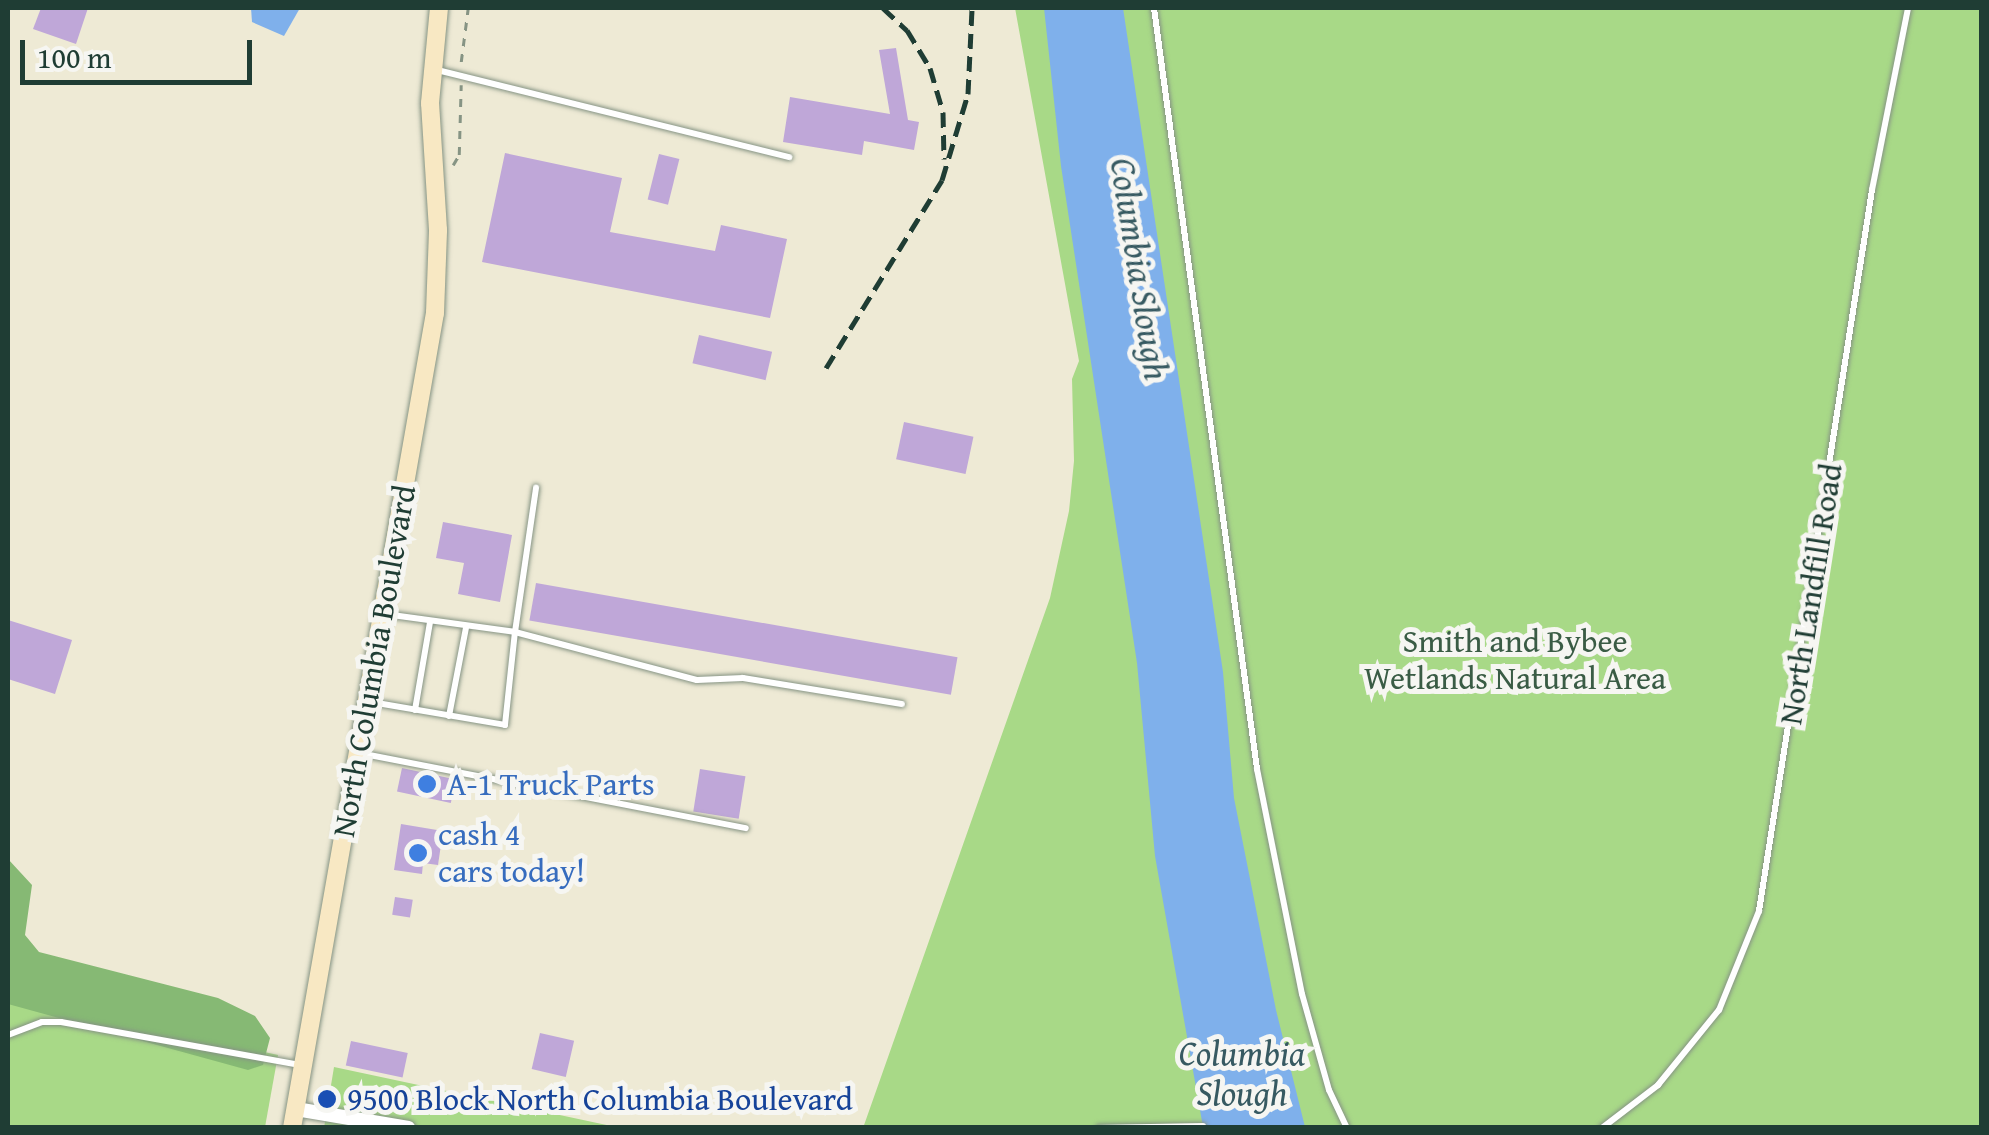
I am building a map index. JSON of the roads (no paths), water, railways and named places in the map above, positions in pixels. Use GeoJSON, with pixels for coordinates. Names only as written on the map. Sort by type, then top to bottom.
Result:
{"type":"FeatureCollection","features":[{"type":"Feature","properties":{"kind":"main road","name":"North Columbia Boulevard"},"geometry":{"type":"LineString","coordinates":[[294,1118],[437,292],[431,69],[440,8]]}},
{"type":"Feature","properties":{"kind":"street"},"geometry":{"type":"LineString","coordinates":[[294,1118],[408,1128]]}},
{"type":"Feature","properties":{"kind":"lane"},"geometry":{"type":"LineString","coordinates":[[1154,8],[1257,768],[1302,994],[1329,1090],[1348,1128]]}},
{"type":"Feature","properties":{"kind":"lane","name":"North Landfill Road"},"geometry":{"type":"LineString","coordinates":[[1602,1128],[1658,1085],[1720,1010],[1759,911],[1847,373],[1872,190],[1908,8]]}},
{"type":"Feature","properties":{"kind":"lane"},"geometry":{"type":"LineString","coordinates":[[431,69],[789,156]]}},
{"type":"Feature","properties":{"kind":"lane"},"geometry":{"type":"LineString","coordinates":[[367,702],[504,725],[536,488]]}},
{"type":"Feature","properties":{"kind":"lane"},"geometry":{"type":"LineString","coordinates":[[383,614],[497,633],[516,632],[697,680],[744,678],[902,704]]}},
{"type":"Feature","properties":{"kind":"lane"},"geometry":{"type":"LineString","coordinates":[[414,710],[430,622]]}},
{"type":"Feature","properties":{"kind":"lane"},"geometry":{"type":"LineString","coordinates":[[449,716],[466,628]]}},
{"type":"Feature","properties":{"kind":"lane"},"geometry":{"type":"LineString","coordinates":[[358,752],[746,828]]}},
{"type":"Feature","properties":{"kind":"lane"},"geometry":{"type":"LineString","coordinates":[[8,1035],[24,1026],[61,1022],[303,1066]]}},
{"type":"Feature","properties":{"kind":"lane"},"geometry":{"type":"LineString","coordinates":[[1099,1128],[1203,1126]]}},
{"type":"Feature","properties":{"kind":"water"},"geometry":{"type":"Polygon","coordinates":[[[251,8],[300,8],[284,36],[252,22],[251,8]]]}},
{"type":"Feature","properties":{"kind":"water","name":"Columbia Slough"},"geometry":{"type":"Polygon","coordinates":[[[1044,8],[1123,8],[1223,672],[1234,798],[1276,1010],[1305,1127],[1203,1127],[1155,856],[1137,663],[1061,166],[1044,8]]]}},
{"type":"Feature","properties":{"kind":"railway"},"geometry":{"type":"LineString","coordinates":[[883,8],[907,30],[930,68],[943,112],[944,159]]}},
{"type":"Feature","properties":{"kind":"railway"},"geometry":{"type":"LineString","coordinates":[[826,368],[942,180],[968,94],[972,8]]}},
{"type":"Feature","properties":{"kind":"place","name":"A-1 Truck Parts"},"geometry":{"type":"Point","coordinates":[427,784]}},
{"type":"Feature","properties":{"kind":"place","name":"cash 4 cars today!"},"geometry":{"type":"Point","coordinates":[418,853]}},
{"type":"Feature","properties":{"kind":"place","name":"9500 Block North Columbia Boulevard"},"geometry":{"type":"Point","coordinates":[327,1099]}},
{"type":"Feature","properties":{"kind":"park label","name":"Smith and Bybee Wetlands Natural Area"},"geometry":{"type":"Point","coordinates":[1515,660]}}]}
